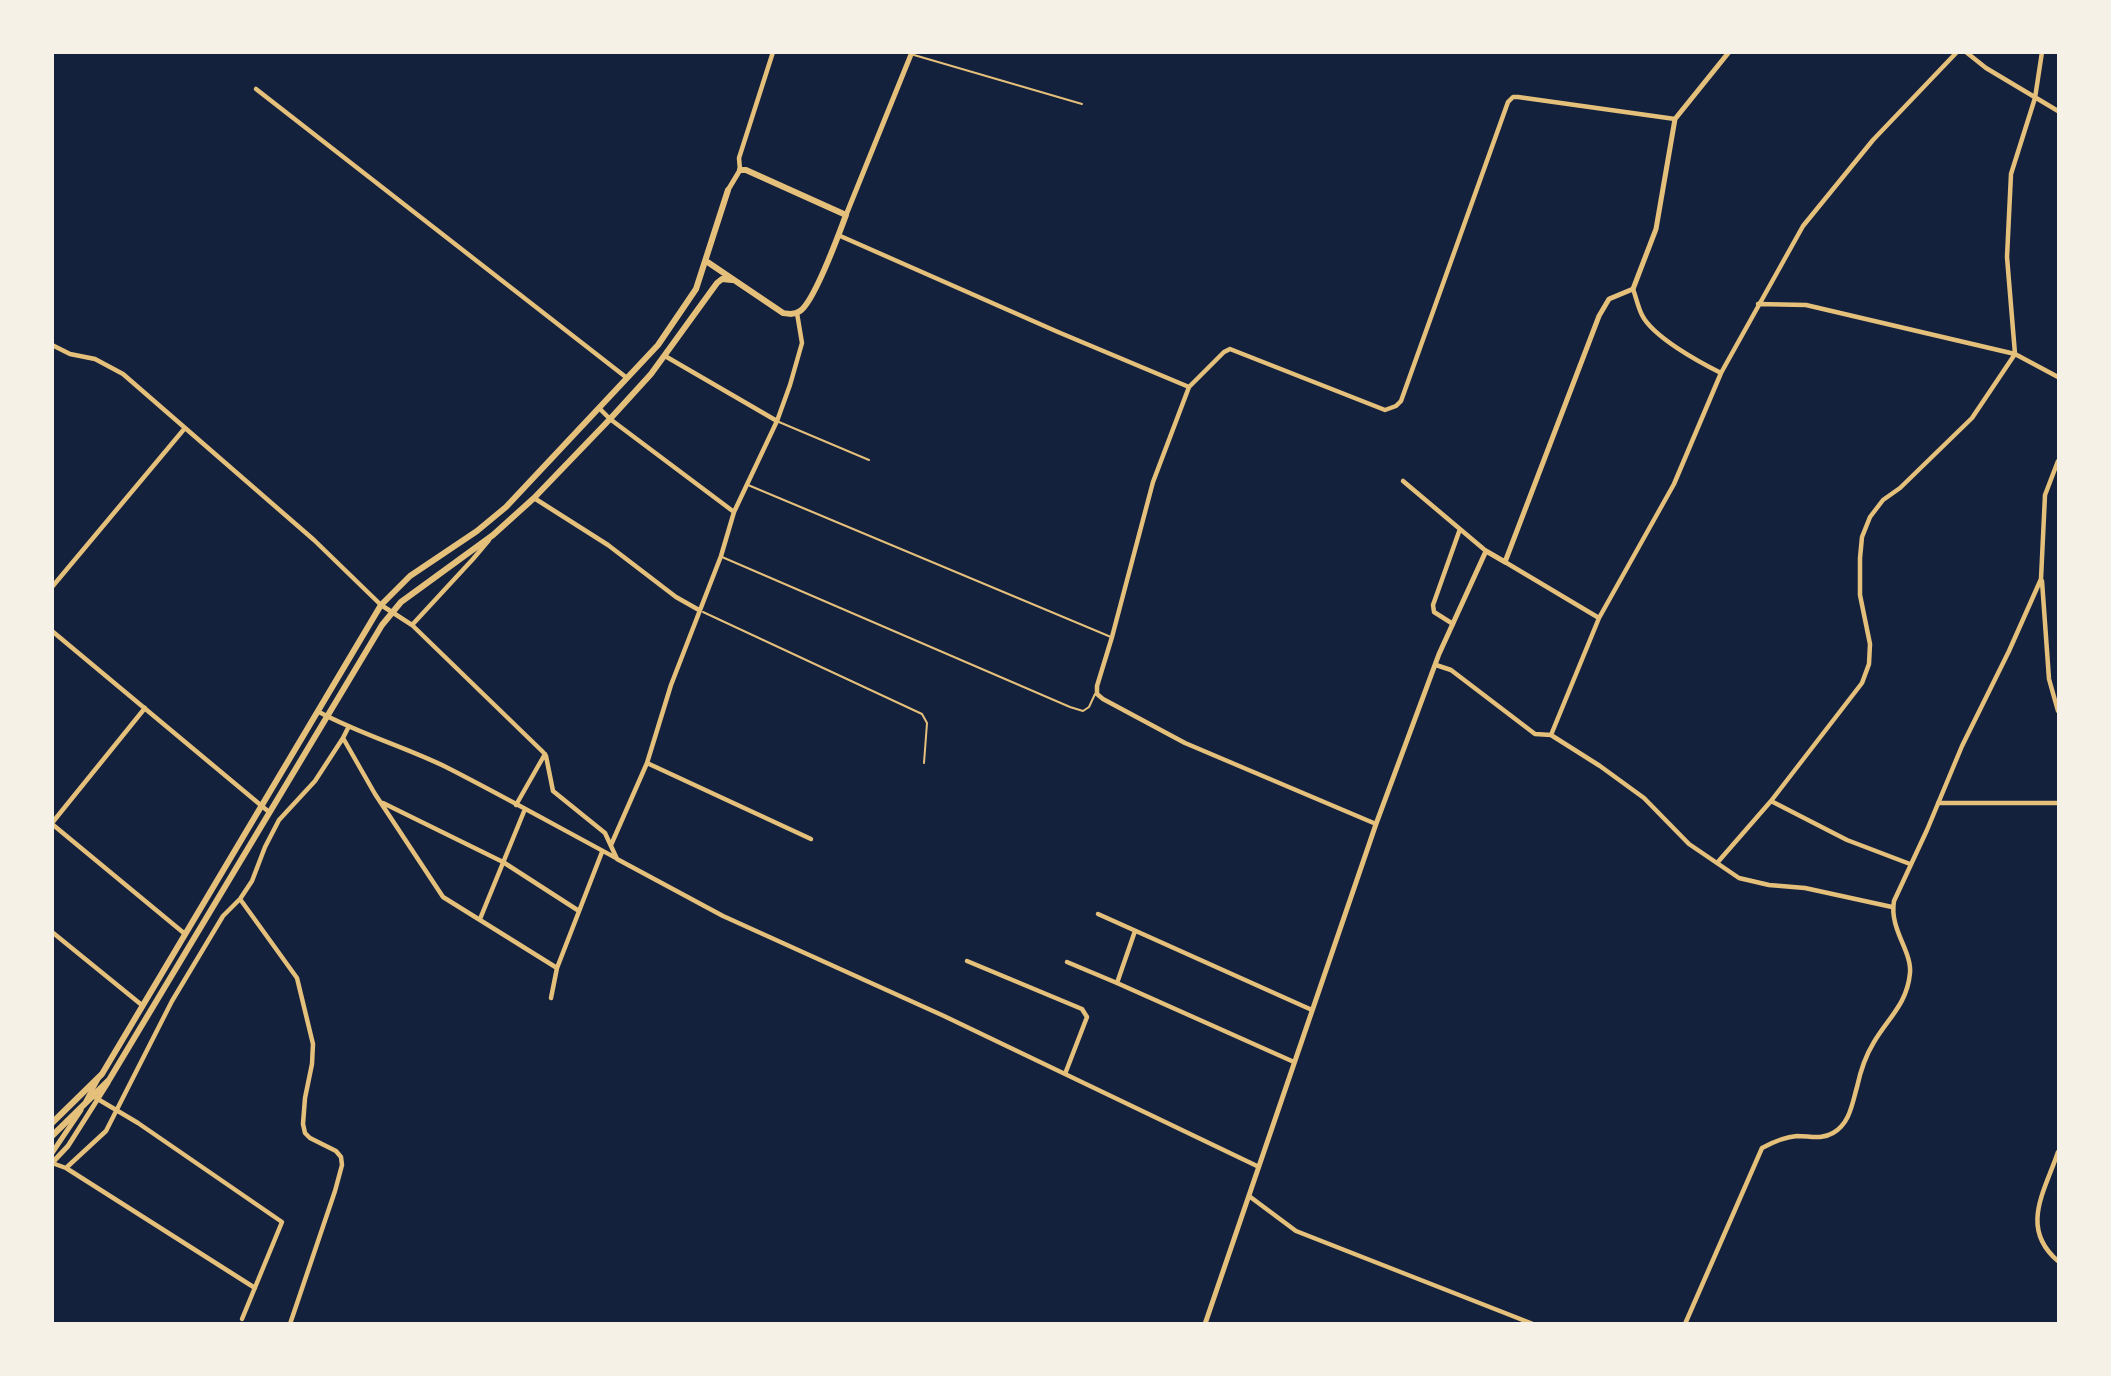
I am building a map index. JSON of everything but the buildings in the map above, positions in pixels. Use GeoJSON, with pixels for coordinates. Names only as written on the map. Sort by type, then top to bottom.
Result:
{"type":"FeatureCollection","features":[{"type":"Feature","properties":{"kind":"main road"},"geometry":{"type":"LineString","coordinates":[[706,261],[783,313],[797,313],[810,300],[846,215],[746,170],[740,170]]}},
{"type":"Feature","properties":{"kind":"main road"},"geometry":{"type":"LineString","coordinates":[[52,1123],[100,1076],[381,605],[410,576],[477,531],[506,507],[658,345],[696,289],[728,190]]}},
{"type":"Feature","properties":{"kind":"main road"},"geometry":{"type":"LineString","coordinates":[[52,1136],[109,1080],[382,625],[401,602],[493,535],[534,498],[610,419],[665,356],[717,283],[722,279],[732,280]]}},
{"type":"Feature","properties":{"kind":"street"},"geometry":{"type":"LineString","coordinates":[[728,190],[740,170],[739,158],[774,52]]}},
{"type":"Feature","properties":{"kind":"street"},"geometry":{"type":"LineString","coordinates":[[1721,373],[1665,339],[1642,317],[1633,289],[1656,229],[1675,119],[1729,52]]}},
{"type":"Feature","properties":{"kind":"street"},"geometry":{"type":"LineString","coordinates":[[1551,735],[1599,618],[1674,484],[1721,373],[1803,226],[1873,140],[1957,52]]}},
{"type":"Feature","properties":{"kind":"street"},"geometry":{"type":"LineString","coordinates":[[1966,52],[1986,68],[2059,111]]}},
{"type":"Feature","properties":{"kind":"street"},"geometry":{"type":"LineString","coordinates":[[1717,863],[1771,801],[1863,683],[1870,664],[1870,644],[1860,595],[1860,558],[1862,537],[1870,517],[1883,500],[1900,488],[1972,418],[2015,354],[2007,257],[2011,174],[2035,98],[2042,52]]}},
{"type":"Feature","properties":{"kind":"street"},"geometry":{"type":"LineString","coordinates":[[846,215],[912,53]]}},
{"type":"Feature","properties":{"kind":"street"},"geometry":{"type":"LineString","coordinates":[[256,89],[626,379]]}},
{"type":"Feature","properties":{"kind":"street"},"geometry":{"type":"LineString","coordinates":[[1376,824],[1185,743],[1102,699],[1097,691],[1153,482],[1189,387],[1230,349],[1385,410],[1396,406],[1401,401],[1508,102],[1513,97],[1518,97],[1675,119]]}},
{"type":"Feature","properties":{"kind":"street"},"geometry":{"type":"LineString","coordinates":[[838,235],[1189,387]]}},
{"type":"Feature","properties":{"kind":"street"},"geometry":{"type":"LineString","coordinates":[[1505,562],[1599,316],[1609,299],[1633,289]]}},
{"type":"Feature","properties":{"kind":"street"},"geometry":{"type":"LineString","coordinates":[[1758,304],[1806,305],[2015,354],[2059,377]]}},
{"type":"Feature","properties":{"kind":"street"},"geometry":{"type":"LineString","coordinates":[[611,845],[647,763],[671,685],[721,556],[734,512],[777,421],[802,349],[797,313]]}},
{"type":"Feature","properties":{"kind":"street"},"geometry":{"type":"LineString","coordinates":[[52,345],[69,354],[95,359],[122,374],[314,540],[381,605],[412,625],[545,754],[553,791],[605,833],[617,859]]}},
{"type":"Feature","properties":{"kind":"street"},"geometry":{"type":"LineString","coordinates":[[665,356],[777,421]]}},
{"type":"Feature","properties":{"kind":"street"},"geometry":{"type":"LineString","coordinates":[[599,408],[734,512]]}},
{"type":"Feature","properties":{"kind":"street"},"geometry":{"type":"LineString","coordinates":[[52,587],[185,428]]}},
{"type":"Feature","properties":{"kind":"street"},"geometry":{"type":"LineString","coordinates":[[2059,461],[2045,495],[2041,579],[2049,679],[2059,711]]}},
{"type":"Feature","properties":{"kind":"street"},"geometry":{"type":"LineString","coordinates":[[1403,481],[1486,551],[1599,618]]}},
{"type":"Feature","properties":{"kind":"street"},"geometry":{"type":"LineString","coordinates":[[534,498],[608,545],[676,597],[698,610]]}},
{"type":"Feature","properties":{"kind":"street"},"geometry":{"type":"LineString","coordinates":[[1453,624],[1434,612],[1433,606],[1460,529]]}},
{"type":"Feature","properties":{"kind":"street"},"geometry":{"type":"LineString","coordinates":[[412,625],[493,535]]}},
{"type":"Feature","properties":{"kind":"street"},"geometry":{"type":"LineString","coordinates":[[1205,1324],[1376,824],[1436,665],[1486,551]]}},
{"type":"Feature","properties":{"kind":"street"},"geometry":{"type":"LineString","coordinates":[[1685,1324],[1762,1148],[1797,1136],[1827,1136],[1844,1124],[1849,1114],[1858,1081],[1873,1044],[1901,1005],[1908,987],[1910,968],[1896,928],[1892,907],[1896,894],[2041,579]]}},
{"type":"Feature","properties":{"kind":"street"},"geometry":{"type":"LineString","coordinates":[[52,631],[270,813]]}},
{"type":"Feature","properties":{"kind":"street"},"geometry":{"type":"LineString","coordinates":[[1436,665],[1451,670],[1535,734],[1551,735],[1600,766],[1644,798],[1689,844],[1739,878],[1757,883],[1805,888],[1892,907]]}},
{"type":"Feature","properties":{"kind":"street"},"geometry":{"type":"LineString","coordinates":[[145,708],[52,824],[186,935]]}},
{"type":"Feature","properties":{"kind":"street"},"geometry":{"type":"LineString","coordinates":[[319,712],[446,767],[723,916],[944,1016],[1257,1166]]}},
{"type":"Feature","properties":{"kind":"street"},"geometry":{"type":"LineString","coordinates":[[66,1168],[106,1131],[173,1001],[223,916],[240,900],[252,881],[279,820],[315,781],[349,726]]}},
{"type":"Feature","properties":{"kind":"street"},"geometry":{"type":"LineString","coordinates":[[343,738],[375,794],[443,897],[557,968]]}},
{"type":"Feature","properties":{"kind":"street"},"geometry":{"type":"LineString","coordinates":[[516,805],[545,754]]}},
{"type":"Feature","properties":{"kind":"street"},"geometry":{"type":"LineString","coordinates":[[647,763],[811,839]]}},
{"type":"Feature","properties":{"kind":"street"},"geometry":{"type":"LineString","coordinates":[[1771,801],[1847,840],[1910,864]]}},
{"type":"Feature","properties":{"kind":"street"},"geometry":{"type":"LineString","coordinates":[[382,802],[503,862],[579,911]]}},
{"type":"Feature","properties":{"kind":"street"},"geometry":{"type":"LineString","coordinates":[[1938,803],[2059,803]]}},
{"type":"Feature","properties":{"kind":"street"},"geometry":{"type":"LineString","coordinates":[[480,919],[525,809]]}},
{"type":"Feature","properties":{"kind":"street"},"geometry":{"type":"LineString","coordinates":[[551,998],[557,968],[603,852]]}},
{"type":"Feature","properties":{"kind":"street"},"geometry":{"type":"LineString","coordinates":[[240,900],[297,978],[313,1044],[303,1124],[310,1138],[336,1151],[341,1157],[342,1165],[290,1324]]}},
{"type":"Feature","properties":{"kind":"street"},"geometry":{"type":"LineString","coordinates":[[1098,914],[1312,1010]]}},
{"type":"Feature","properties":{"kind":"street"},"geometry":{"type":"LineString","coordinates":[[1117,983],[1135,931]]}},
{"type":"Feature","properties":{"kind":"street"},"geometry":{"type":"LineString","coordinates":[[52,932],[144,1006]]}},
{"type":"Feature","properties":{"kind":"street"},"geometry":{"type":"LineString","coordinates":[[967,961],[1083,1009],[1087,1017],[1065,1074]]}},
{"type":"Feature","properties":{"kind":"street"},"geometry":{"type":"LineString","coordinates":[[1067,962],[1294,1062]]}},
{"type":"Feature","properties":{"kind":"street"},"geometry":{"type":"LineString","coordinates":[[100,1076],[94,1096],[68,1146],[53,1163],[66,1168],[255,1288]]}},
{"type":"Feature","properties":{"kind":"street"},"geometry":{"type":"LineString","coordinates":[[94,1096],[282,1222],[242,1319]]}},
{"type":"Feature","properties":{"kind":"street"},"geometry":{"type":"LineString","coordinates":[[52,1153],[83,1106]]}},
{"type":"Feature","properties":{"kind":"street"},"geometry":{"type":"LineString","coordinates":[[2059,1152],[2038,1203],[2036,1217],[2044,1245],[2059,1261]]}},
{"type":"Feature","properties":{"kind":"street"},"geometry":{"type":"LineString","coordinates":[[1249,1196],[1296,1231],[1533,1324]]}},
{"type":"Feature","properties":{"kind":"lane"},"geometry":{"type":"LineString","coordinates":[[912,53],[1082,104]]}},
{"type":"Feature","properties":{"kind":"lane"},"geometry":{"type":"LineString","coordinates":[[777,421],[869,460]]}},
{"type":"Feature","properties":{"kind":"lane"},"geometry":{"type":"LineString","coordinates":[[747,485],[1112,637]]}},
{"type":"Feature","properties":{"kind":"lane"},"geometry":{"type":"LineString","coordinates":[[721,556],[1069,707],[1087,710],[1097,691]]}},
{"type":"Feature","properties":{"kind":"lane"},"geometry":{"type":"LineString","coordinates":[[698,610],[922,714],[927,723],[923,763]]}}]}
